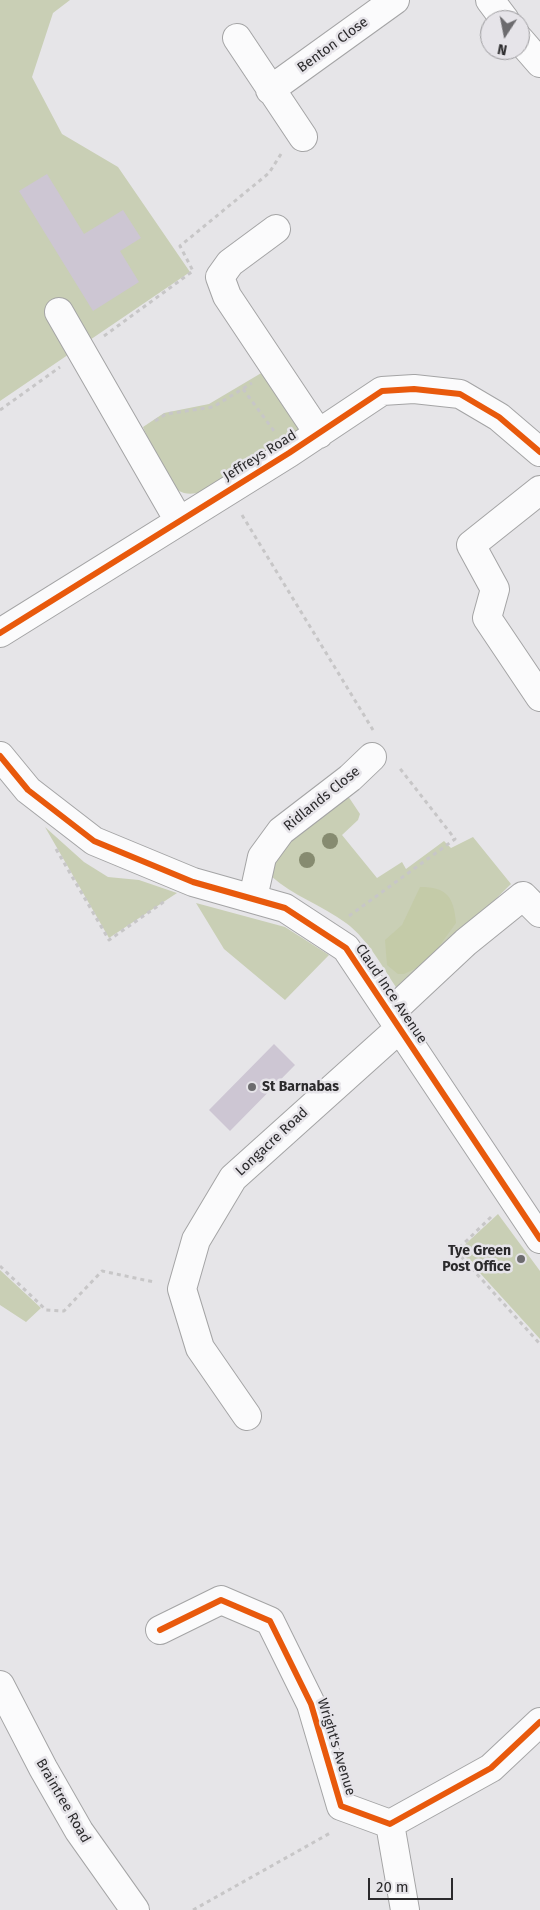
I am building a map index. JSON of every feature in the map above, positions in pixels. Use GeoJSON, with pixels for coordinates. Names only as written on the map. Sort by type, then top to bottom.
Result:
{"type":"FeatureCollection","features":[{"type":"Feature","properties":{"kind":"street","name":"Benton Close"},"geometry":{"type":"LineString","coordinates":[[270,90],[395,0]]}},
{"type":"Feature","properties":{"kind":"street"},"geometry":{"type":"LineString","coordinates":[[237,38],[303,137]]}},
{"type":"Feature","properties":{"kind":"street"},"geometry":{"type":"LineString","coordinates":[[530,42],[540,63]]}},
{"type":"Feature","properties":{"kind":"street"},"geometry":{"type":"LineString","coordinates":[[276,229],[230,263],[220,277],[227,296],[319,434]]}},
{"type":"Feature","properties":{"kind":"street"},"geometry":{"type":"LineString","coordinates":[[59,312],[179,521]]}},
{"type":"Feature","properties":{"kind":"street","name":"Jeffreys Road"},"geometry":{"type":"LineString","coordinates":[[0,633],[290,453],[382,392],[414,389],[460,394],[499,417],[540,452]]}},
{"type":"Feature","properties":{"kind":"street"},"geometry":{"type":"LineString","coordinates":[[540,490],[471,546],[495,589],[487,618],[540,697]]}},
{"type":"Feature","properties":{"kind":"street","name":"Ridlands Close"},"geometry":{"type":"LineString","coordinates":[[253,898],[262,857],[281,831],[350,778],[380,750]]}},
{"type":"Feature","properties":{"kind":"street","name":"Claud Ince Avenue"},"geometry":{"type":"LineString","coordinates":[[0,756],[28,790],[94,841],[192,882],[285,908],[346,948],[538,1234]]}},
{"type":"Feature","properties":{"kind":"street","name":"Longacre Road"},"geometry":{"type":"LineString","coordinates":[[182,1288],[196,1240],[232,1178],[395,1020],[466,942],[523,896],[540,914]]}},
{"type":"Feature","properties":{"kind":"street"},"geometry":{"type":"LineString","coordinates":[[182,1288],[200,1348],[246,1416]]}},
{"type":"Feature","properties":{"kind":"street","name":"Wright's Avenue"},"geometry":{"type":"LineString","coordinates":[[160,1630],[221,1600],[270,1621],[311,1704],[341,1806],[390,1824]]}},
{"type":"Feature","properties":{"kind":"street","name":"Braintree Road"},"geometry":{"type":"LineString","coordinates":[[0,1685],[42,1768],[79,1831],[135,1910]]}},
{"type":"Feature","properties":{"kind":"street"},"geometry":{"type":"LineString","coordinates":[[405,1910],[390,1824],[491,1768],[540,1722]]}},
{"type":"Feature","properties":{"kind":"path"},"geometry":{"type":"LineString","coordinates":[[0,410],[193,271],[180,246],[269,173],[284,148],[303,137]]}},
{"type":"Feature","properties":{"kind":"path"},"geometry":{"type":"LineString","coordinates":[[131,437],[166,414],[212,407],[275,367]]}},
{"type":"Feature","properties":{"kind":"path"},"geometry":{"type":"LineString","coordinates":[[243,389],[290,453]]}},
{"type":"Feature","properties":{"kind":"path"},"geometry":{"type":"LineString","coordinates":[[228,491],[380,750],[455,839],[325,934]]}},
{"type":"Feature","properties":{"kind":"path"},"geometry":{"type":"LineString","coordinates":[[48,806],[42,827],[109,940],[192,882]]}},
{"type":"Feature","properties":{"kind":"path"},"geometry":{"type":"LineString","coordinates":[[512,1197],[456,1251],[540,1344]]}},
{"type":"Feature","properties":{"kind":"path"},"geometry":{"type":"LineString","coordinates":[[0,1266],[46,1310],[64,1311],[102,1270],[182,1288]]}},
{"type":"Feature","properties":{"kind":"path"},"geometry":{"type":"LineString","coordinates":[[193,1910],[348,1823],[360,1813]]}},
{"type":"Feature","properties":{"kind":"green space"},"geometry":{"type":"Polygon","coordinates":[[[0,0],[70,0],[53,13],[32,77],[62,134],[118,167],[190,272],[0,401],[0,0]]]}},
{"type":"Feature","properties":{"kind":"green space"},"geometry":{"type":"Polygon","coordinates":[[[263,372],[300,429],[211,490],[191,494],[177,489],[164,474],[143,427],[164,413],[209,404],[263,372]]]}},
{"type":"Feature","properties":{"kind":"green space"},"geometry":{"type":"Polygon","coordinates":[[[348,796],[360,814],[358,820],[342,835],[377,878],[402,862],[406,869],[444,841],[451,848],[473,837],[511,884],[400,993],[376,956],[354,930],[337,917],[289,889],[271,876],[272,857],[283,839],[348,796]]]}},
{"type":"Feature","properties":{"kind":"green space"},"geometry":{"type":"Polygon","coordinates":[[[45,827],[84,862],[108,877],[139,880],[177,893],[109,938],[45,827]]]}},
{"type":"Feature","properties":{"kind":"green space"},"geometry":{"type":"Polygon","coordinates":[[[420,887],[437,889],[447,895],[453,906],[456,923],[427,963],[404,974],[398,974],[387,965],[385,940],[402,925],[420,887]]]}},
{"type":"Feature","properties":{"kind":"green space"},"geometry":{"type":"Polygon","coordinates":[[[196,903],[285,927],[329,955],[285,1000],[224,949],[196,903]]]}},
{"type":"Feature","properties":{"kind":"green space"},"geometry":{"type":"Polygon","coordinates":[[[498,1214],[540,1271],[540,1339],[459,1250],[498,1214]]]}},
{"type":"Feature","properties":{"kind":"green space"},"geometry":{"type":"Polygon","coordinates":[[[0,1270],[41,1308],[26,1322],[0,1305],[0,1270]]]}},
{"type":"Feature","properties":{"kind":"building"},"geometry":{"type":"Polygon","coordinates":[[[47,174],[84,234],[123,210],[141,238],[120,251],[139,282],[93,311],[19,191],[47,174]]]}},
{"type":"Feature","properties":{"kind":"building","name":"St Barnabas"},"geometry":{"type":"Polygon","coordinates":[[[274,1044],[295,1065],[230,1131],[209,1110],[274,1044]]]}},
{"type":"Feature","properties":{"kind":"cycle path"},"geometry":{"type":"LineString","coordinates":[[0,633],[289,453],[382,391],[414,389],[460,394],[499,417],[540,452]]}},
{"type":"Feature","properties":{"kind":"cycle path"},"geometry":{"type":"LineString","coordinates":[[0,756],[28,790],[94,841],[193,882],[285,908],[346,948],[540,1239]]}},
{"type":"Feature","properties":{"kind":"cycle path"},"geometry":{"type":"LineString","coordinates":[[160,1630],[221,1600],[270,1621],[311,1704],[341,1806],[390,1824],[491,1768],[540,1722]]}},
{"type":"Feature","properties":{"kind":"place","name":"St Barnabas"},"geometry":{"type":"Point","coordinates":[252,1087]}},
{"type":"Feature","properties":{"kind":"place","name":"Tye Green Post Office"},"geometry":{"type":"Point","coordinates":[521,1259]}}]}
